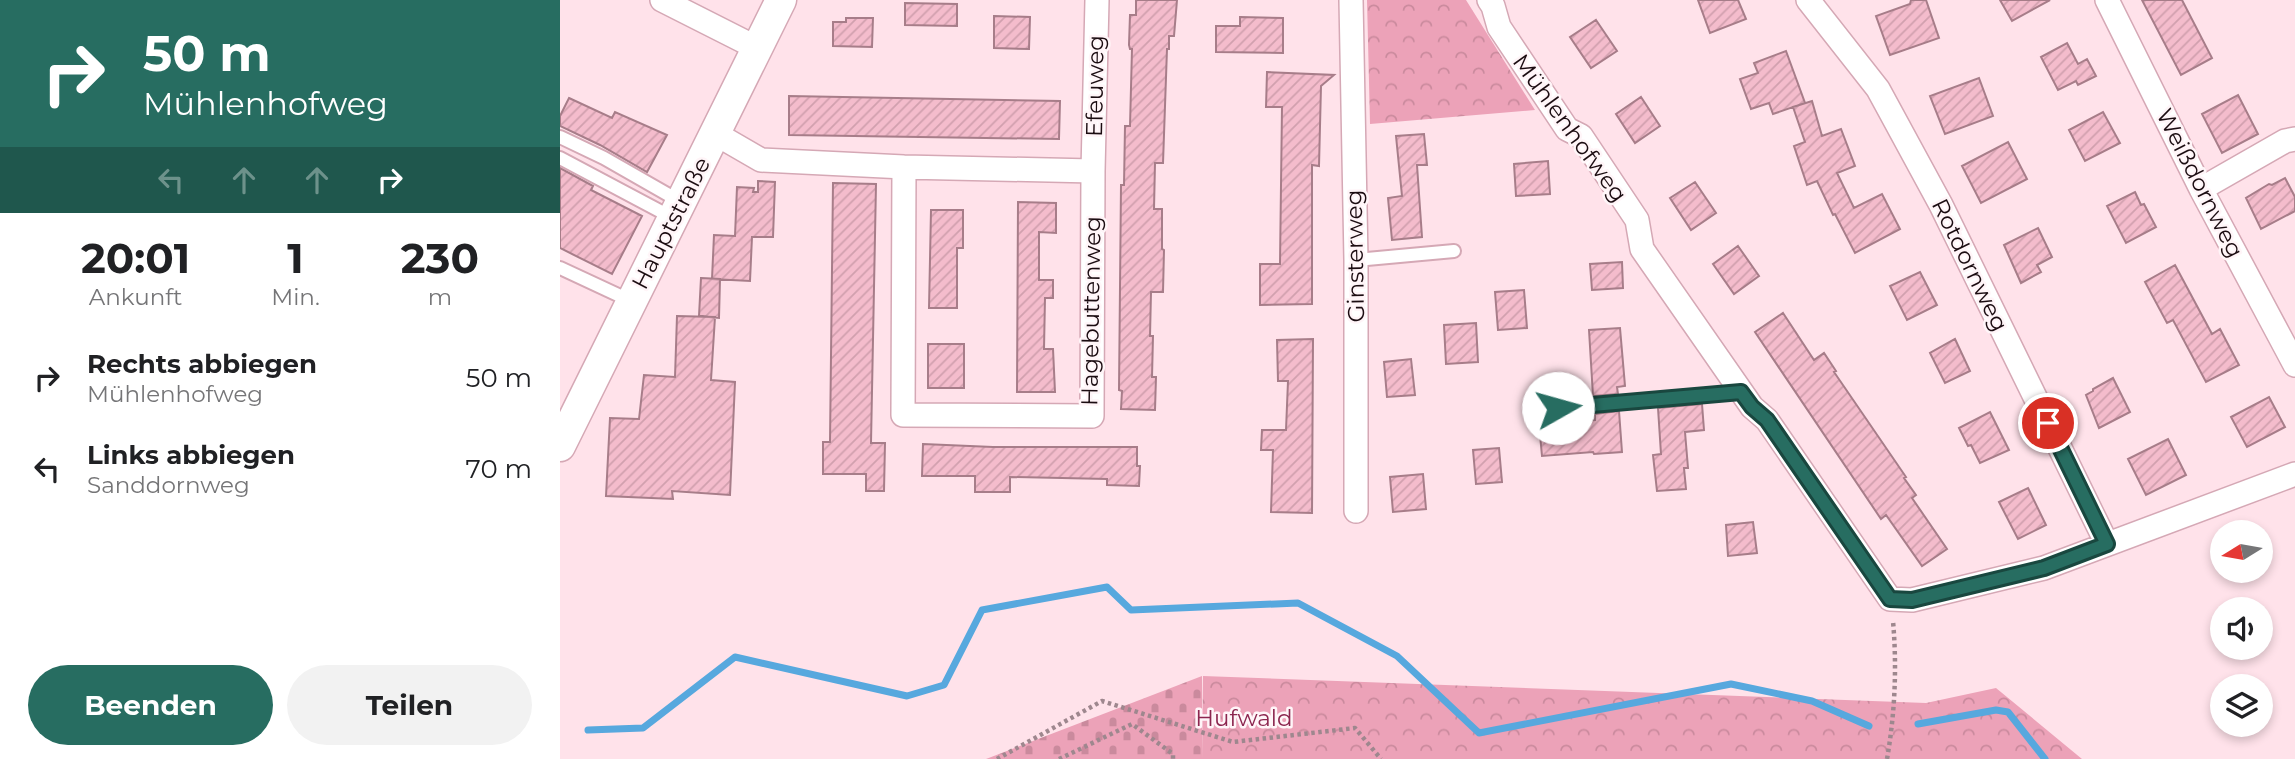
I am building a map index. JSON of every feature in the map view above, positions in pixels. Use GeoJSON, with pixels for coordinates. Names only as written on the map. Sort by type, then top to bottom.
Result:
{"type":"FeatureCollection","features":[{"type":"Feature","properties":{"kind":"street"},"geometry":{"type":"LineString","coordinates":[[662,0],[757,48]]}},
{"type":"Feature","properties":{"kind":"street","name":"Hauptstraße"},"geometry":{"type":"LineString","coordinates":[[560,446],[781,0]]}},
{"type":"Feature","properties":{"kind":"street","name":"Efeuweg"},"geometry":{"type":"LineString","coordinates":[[1094,171],[1097,0]]}},
{"type":"Feature","properties":{"kind":"street","name":"Ginsterweg"},"geometry":{"type":"LineString","coordinates":[[1351,0],[1356,260],[1356,512]]}},
{"type":"Feature","properties":{"kind":"street","name":"Mühlenhofweg"},"geometry":{"type":"LineString","coordinates":[[1489,0],[1499,27],[1567,129],[1581,136],[1637,220],[1642,249],[1741,392],[1752,407],[1767,420],[1890,599]]}},
{"type":"Feature","properties":{"kind":"street","name":"Rotdornweg"},"geometry":{"type":"LineString","coordinates":[[1808,0],[1878,89],[1941,205],[2107,544]]}},
{"type":"Feature","properties":{"kind":"street","name":"Weißdornweg"},"geometry":{"type":"LineString","coordinates":[[2108,0],[2201,189],[2295,365]]}},
{"type":"Feature","properties":{"kind":"street"},"geometry":{"type":"LineString","coordinates":[[716,134],[761,160],[904,167],[1094,171]]}},
{"type":"Feature","properties":{"kind":"street"},"geometry":{"type":"LineString","coordinates":[[2201,189],[2285,141],[2295,139]]}},
{"type":"Feature","properties":{"kind":"street","name":"Hagebuttenweg"},"geometry":{"type":"LineString","coordinates":[[904,167],[904,415],[1092,416],[1094,171]]}},
{"type":"Feature","properties":{"kind":"street"},"geometry":{"type":"LineString","coordinates":[[1890,599],[1912,600],[2044,568],[2295,474]]}},
{"type":"Feature","properties":{"kind":"lane"},"geometry":{"type":"LineString","coordinates":[[560,137],[604,158],[677,210]]}},
{"type":"Feature","properties":{"kind":"lane"},"geometry":{"type":"LineString","coordinates":[[560,158],[677,210]]}},
{"type":"Feature","properties":{"kind":"lane"},"geometry":{"type":"LineString","coordinates":[[1356,260],[1454,251]]}},
{"type":"Feature","properties":{"kind":"lane"},"geometry":{"type":"LineString","coordinates":[[560,268],[631,301]]}},
{"type":"Feature","properties":{"kind":"lane"},"geometry":{"type":"LineString","coordinates":[[1558,408],[1741,392]]}},
{"type":"Feature","properties":{"kind":"path"},"geometry":{"type":"LineString","coordinates":[[1886,759],[1894,720],[1895,647],[1890,599]]}},
{"type":"Feature","properties":{"kind":"path"},"geometry":{"type":"LineString","coordinates":[[997,759],[1102,701],[1233,742],[1354,728],[1381,759]]}},
{"type":"Feature","properties":{"kind":"path"},"geometry":{"type":"LineString","coordinates":[[1059,759],[1132,724],[1173,754],[1173,759]]}},
{"type":"Feature","properties":{"kind":"green space"},"geometry":{"type":"Polygon","coordinates":[[[1367,0],[1466,0],[1535,110],[1370,124],[1367,0]]]}},
{"type":"Feature","properties":{"kind":"green space"},"geometry":{"type":"Polygon","coordinates":[[[1202,676],[1202,759],[986,759],[1202,676]]]}},
{"type":"Feature","properties":{"kind":"green space","name":"Hufwald"},"geometry":{"type":"Polygon","coordinates":[[[1203,676],[1926,703],[1996,688],[2082,759],[1202,759],[1203,676]]]}},
{"type":"Feature","properties":{"kind":"building"},"geometry":{"type":"Polygon","coordinates":[[[1136,0],[1177,0],[1174,36],[1169,36],[1167,49],[1163,163],[1155,163],[1154,209],[1162,209],[1164,250],[1163,292],[1151,292],[1150,336],[1153,336],[1152,377],[1156,377],[1155,410],[1121,409],[1122,391],[1119,390],[1121,185],[1124,185],[1125,126],[1130,126],[1130,15],[1136,15],[1136,0]]]}},
{"type":"Feature","properties":{"kind":"building"},"geometry":{"type":"Polygon","coordinates":[[[1698,0],[1738,0],[1746,19],[1710,33],[1698,0]]]}},
{"type":"Feature","properties":{"kind":"building"},"geometry":{"type":"Polygon","coordinates":[[[1911,0],[1926,0],[1939,38],[1890,55],[1876,16],[1910,4],[1911,0]]]}},
{"type":"Feature","properties":{"kind":"building"},"geometry":{"type":"Polygon","coordinates":[[[2000,0],[2050,0],[2012,21],[2000,0]]]}},
{"type":"Feature","properties":{"kind":"building"},"geometry":{"type":"Polygon","coordinates":[[[2142,0],[2182,0],[2212,58],[2181,75],[2142,0]]]}},
{"type":"Feature","properties":{"kind":"building"},"geometry":{"type":"Polygon","coordinates":[[[905,3],[957,4],[957,26],[905,25],[905,3]]]}},
{"type":"Feature","properties":{"kind":"building"},"geometry":{"type":"Polygon","coordinates":[[[994,16],[1030,17],[1029,49],[994,48],[994,16]]]}},
{"type":"Feature","properties":{"kind":"building"},"geometry":{"type":"Polygon","coordinates":[[[1240,17],[1283,18],[1283,53],[1216,52],[1216,26],[1240,26],[1240,17]]]}},
{"type":"Feature","properties":{"kind":"building"},"geometry":{"type":"Polygon","coordinates":[[[846,18],[873,18],[872,47],[833,46],[833,22],[846,22],[846,18]]]}},
{"type":"Feature","properties":{"kind":"building"},"geometry":{"type":"Polygon","coordinates":[[[1596,20],[1617,51],[1591,68],[1570,37],[1596,20]]]}},
{"type":"Feature","properties":{"kind":"building"},"geometry":{"type":"Polygon","coordinates":[[[2067,43],[2078,64],[2087,59],[2096,76],[2078,85],[2076,81],[2058,90],[2041,57],[2067,43]]]}},
{"type":"Feature","properties":{"kind":"building"},"geometry":{"type":"Polygon","coordinates":[[[1786,51],[1805,103],[1773,114],[1769,103],[1751,109],[1740,79],[1758,73],[1754,63],[1786,51]]]}},
{"type":"Feature","properties":{"kind":"building"},"geometry":{"type":"Polygon","coordinates":[[[1267,72],[1334,75],[1321,86],[1319,166],[1312,165],[1312,304],[1260,305],[1260,264],[1280,264],[1282,107],[1266,107],[1267,72]]]}},
{"type":"Feature","properties":{"kind":"building"},"geometry":{"type":"Polygon","coordinates":[[[1979,78],[1993,116],[1945,134],[1930,96],[1979,78]]]}},
{"type":"Feature","properties":{"kind":"building"},"geometry":{"type":"Polygon","coordinates":[[[2238,95],[2258,134],[2222,153],[2202,114],[2238,95]]]}},
{"type":"Feature","properties":{"kind":"building"},"geometry":{"type":"Polygon","coordinates":[[[789,96],[1060,101],[1059,139],[789,135],[789,96]]]}},
{"type":"Feature","properties":{"kind":"building"},"geometry":{"type":"Polygon","coordinates":[[[1641,97],[1660,126],[1635,143],[1616,114],[1641,97]]]}},
{"type":"Feature","properties":{"kind":"building"},"geometry":{"type":"Polygon","coordinates":[[[569,98],[612,118],[615,112],[667,135],[647,172],[560,126],[560,116],[569,98]]]}},
{"type":"Feature","properties":{"kind":"building"},"geometry":{"type":"Polygon","coordinates":[[[1812,101],[1822,136],[1841,129],[1855,166],[1837,173],[1854,208],[1882,194],[1900,229],[1855,253],[1817,181],[1807,185],[1794,146],[1805,142],[1793,107],[1812,101]]]}},
{"type":"Feature","properties":{"kind":"building"},"geometry":{"type":"Polygon","coordinates":[[[2103,112],[2120,143],[2085,161],[2069,130],[2103,112]]]}},
{"type":"Feature","properties":{"kind":"building"},"geometry":{"type":"Polygon","coordinates":[[[1424,134],[1427,165],[1417,165],[1422,237],[1392,240],[1388,198],[1402,196],[1396,136],[1424,134]]]}},
{"type":"Feature","properties":{"kind":"building"},"geometry":{"type":"Polygon","coordinates":[[[2008,142],[2027,179],[1981,203],[1962,166],[2008,142]]]}},
{"type":"Feature","properties":{"kind":"building"},"geometry":{"type":"Polygon","coordinates":[[[1548,161],[1550,194],[1516,196],[1514,164],[1548,161]]]}},
{"type":"Feature","properties":{"kind":"building"},"geometry":{"type":"Polygon","coordinates":[[[560,168],[593,186],[591,190],[642,216],[612,274],[560,248],[560,168]]]}},
{"type":"Feature","properties":{"kind":"building"},"geometry":{"type":"Polygon","coordinates":[[[2285,178],[2295,197],[2295,211],[2261,229],[2246,198],[2285,178]]]}},
{"type":"Feature","properties":{"kind":"building"},"geometry":{"type":"Polygon","coordinates":[[[758,181],[775,182],[773,237],[752,237],[750,281],[712,279],[714,235],[735,236],[737,187],[754,188],[753,192],[758,192],[758,181]]]}},
{"type":"Feature","properties":{"kind":"building"},"geometry":{"type":"Polygon","coordinates":[[[1695,182],[1716,213],[1691,230],[1670,198],[1695,182]]]}},
{"type":"Feature","properties":{"kind":"building"},"geometry":{"type":"Polygon","coordinates":[[[833,183],[876,184],[871,443],[885,443],[884,491],[866,491],[866,474],[823,474],[823,442],[830,442],[833,183]]]}},
{"type":"Feature","properties":{"kind":"building"},"geometry":{"type":"Polygon","coordinates":[[[2135,192],[2156,227],[2126,243],[2107,206],[2135,192]]]}},
{"type":"Feature","properties":{"kind":"building"},"geometry":{"type":"Polygon","coordinates":[[[1018,202],[1056,203],[1056,233],[1039,232],[1039,280],[1053,280],[1053,298],[1045,298],[1044,349],[1053,349],[1055,392],[1017,392],[1018,202]]]}},
{"type":"Feature","properties":{"kind":"building"},"geometry":{"type":"Polygon","coordinates":[[[931,210],[963,210],[963,248],[957,248],[957,308],[929,308],[931,210]]]}},
{"type":"Feature","properties":{"kind":"building"},"geometry":{"type":"Polygon","coordinates":[[[2038,228],[2052,257],[2037,265],[2041,272],[2021,283],[2004,245],[2038,228]]]}},
{"type":"Feature","properties":{"kind":"building"},"geometry":{"type":"Polygon","coordinates":[[[1738,246],[1759,276],[1734,294],[1713,264],[1738,246]]]}},
{"type":"Feature","properties":{"kind":"building"},"geometry":{"type":"Polygon","coordinates":[[[1622,262],[1623,288],[1592,290],[1590,264],[1622,262]]]}},
{"type":"Feature","properties":{"kind":"building"},"geometry":{"type":"Polygon","coordinates":[[[2175,265],[2212,334],[2220,329],[2239,365],[2206,382],[2173,320],[2167,323],[2145,282],[2175,265]]]}},
{"type":"Feature","properties":{"kind":"building"},"geometry":{"type":"Polygon","coordinates":[[[1920,272],[1937,305],[1907,320],[1890,286],[1920,272]]]}},
{"type":"Feature","properties":{"kind":"building"},"geometry":{"type":"Polygon","coordinates":[[[701,278],[720,279],[719,318],[699,316],[701,278]]]}},
{"type":"Feature","properties":{"kind":"building"},"geometry":{"type":"Polygon","coordinates":[[[1524,290],[1527,328],[1498,330],[1495,292],[1524,290]]]}},
{"type":"Feature","properties":{"kind":"building"},"geometry":{"type":"Polygon","coordinates":[[[1783,313],[1814,360],[1824,353],[1836,371],[1834,372],[1906,477],[1904,478],[1916,495],[1912,498],[1947,549],[1922,566],[1886,515],[1881,519],[1755,332],[1783,313]]]}},
{"type":"Feature","properties":{"kind":"building"},"geometry":{"type":"Polygon","coordinates":[[[677,316],[715,317],[711,380],[735,382],[730,495],[672,491],[673,499],[606,496],[610,418],[639,419],[644,375],[675,377],[677,316]]]}},
{"type":"Feature","properties":{"kind":"building"},"geometry":{"type":"Polygon","coordinates":[[[1476,323],[1478,362],[1446,364],[1444,325],[1476,323]]]}},
{"type":"Feature","properties":{"kind":"building"},"geometry":{"type":"Polygon","coordinates":[[[1620,328],[1625,386],[1617,387],[1618,394],[1593,396],[1589,330],[1620,328]]]}},
{"type":"Feature","properties":{"kind":"building"},"geometry":{"type":"Polygon","coordinates":[[[1313,339],[1312,513],[1271,512],[1273,450],[1261,450],[1262,430],[1286,430],[1288,381],[1278,381],[1277,340],[1313,339]]]}},
{"type":"Feature","properties":{"kind":"building"},"geometry":{"type":"Polygon","coordinates":[[[1955,339],[1970,371],[1945,383],[1930,353],[1955,339]]]}},
{"type":"Feature","properties":{"kind":"building"},"geometry":{"type":"Polygon","coordinates":[[[928,344],[964,344],[964,388],[928,388],[928,344]]]}},
{"type":"Feature","properties":{"kind":"building"},"geometry":{"type":"Polygon","coordinates":[[[1411,359],[1415,395],[1387,397],[1384,362],[1411,359]]]}},
{"type":"Feature","properties":{"kind":"building"},"geometry":{"type":"Polygon","coordinates":[[[2113,378],[2130,412],[2099,428],[2086,395],[2113,378]]]}},
{"type":"Feature","properties":{"kind":"building"},"geometry":{"type":"Polygon","coordinates":[[[2269,397],[2285,427],[2247,447],[2231,417],[2269,397]]]}},
{"type":"Feature","properties":{"kind":"building"},"geometry":{"type":"Polygon","coordinates":[[[1702,404],[1704,430],[1685,432],[1688,468],[1684,468],[1686,489],[1657,491],[1653,455],[1661,454],[1658,408],[1702,404]]]}},
{"type":"Feature","properties":{"kind":"building"},"geometry":{"type":"Polygon","coordinates":[[[1619,411],[1622,452],[1542,456],[1539,424],[1595,420],[1595,414],[1619,411]]]}},
{"type":"Feature","properties":{"kind":"building"},"geometry":{"type":"Polygon","coordinates":[[[1990,412],[2009,450],[1980,463],[1959,428],[1990,412]]]}},
{"type":"Feature","properties":{"kind":"building"},"geometry":{"type":"Polygon","coordinates":[[[2168,439],[2186,475],[2146,495],[2128,459],[2168,439]]]}},
{"type":"Feature","properties":{"kind":"building"},"geometry":{"type":"Polygon","coordinates":[[[923,444],[1137,447],[1139,486],[1107,485],[1107,479],[1010,477],[1010,492],[975,492],[975,476],[922,476],[923,444]]]}},
{"type":"Feature","properties":{"kind":"building"},"geometry":{"type":"Polygon","coordinates":[[[1499,448],[1502,482],[1476,484],[1473,450],[1499,448]]]}},
{"type":"Feature","properties":{"kind":"building"},"geometry":{"type":"Polygon","coordinates":[[[1423,474],[1426,509],[1393,512],[1390,477],[1423,474]]]}},
{"type":"Feature","properties":{"kind":"building"},"geometry":{"type":"Polygon","coordinates":[[[2028,488],[2046,525],[2018,539],[1999,502],[2028,488]]]}},
{"type":"Feature","properties":{"kind":"building"},"geometry":{"type":"Polygon","coordinates":[[[1753,522],[1757,553],[1728,556],[1726,525],[1753,522]]]}},
{"type":"Feature","properties":{"kind":"waterway"},"geometry":{"type":"LineString","coordinates":[[588,730],[643,728],[735,657],[907,696],[944,685],[982,610],[1107,587],[1131,610],[1298,603],[1397,656],[1479,733],[1731,684],[1812,701],[1869,726]]}},
{"type":"Feature","properties":{"kind":"waterway"},"geometry":{"type":"LineString","coordinates":[[1918,724],[1996,710],[2008,712],[2045,759]]}},
{"type":"Feature","properties":{"kind":"route"},"geometry":{"type":"LineString","coordinates":[[1558,408],[1741,392],[1752,407],[1767,420],[1890,599],[1912,600],[2044,568],[2107,544],[2048,423]]}}]}
